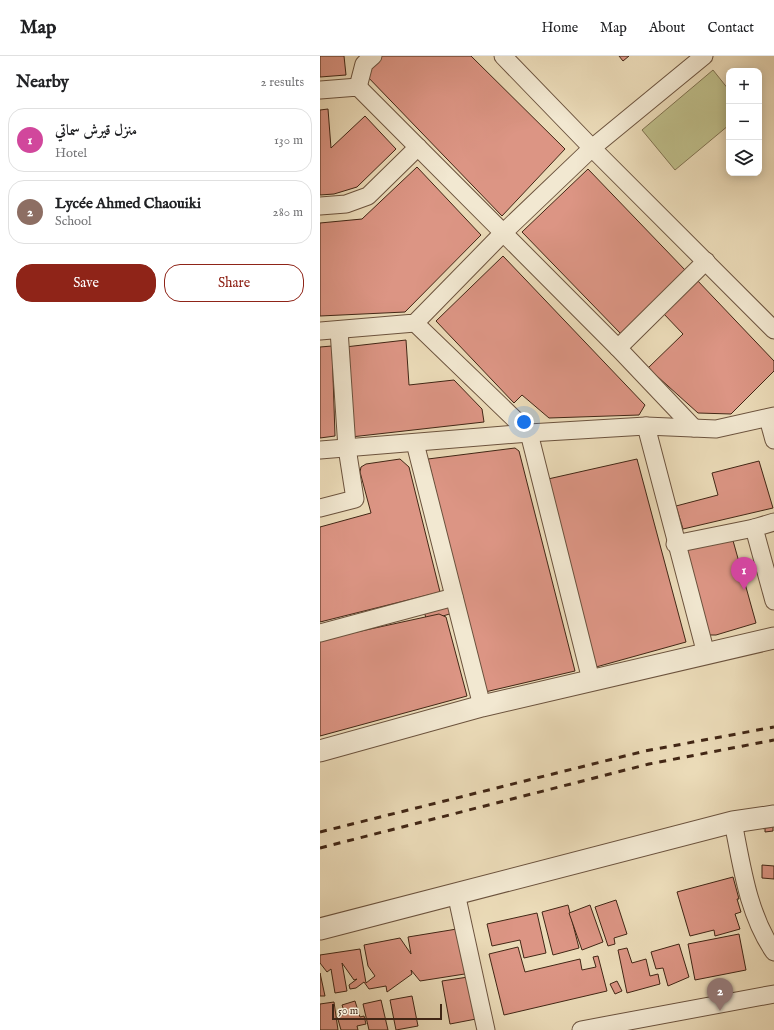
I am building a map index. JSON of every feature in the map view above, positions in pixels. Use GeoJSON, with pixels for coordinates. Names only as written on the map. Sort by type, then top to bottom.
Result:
{"type":"FeatureCollection","features":[{"type":"Feature","properties":{"kind":"street"},"geometry":{"type":"LineString","coordinates":[[358,87],[364,64],[373,56]]}},
{"type":"Feature","properties":{"kind":"street"},"geometry":{"type":"LineString","coordinates":[[503,56],[592,148],[774,330]]}},
{"type":"Feature","properties":{"kind":"street"},"geometry":{"type":"LineString","coordinates":[[320,330],[339,330],[415,323],[504,232],[592,148],[704,56]]}},
{"type":"Feature","properties":{"kind":"street"},"geometry":{"type":"LineString","coordinates":[[320,90],[358,87],[504,232],[694,428]]}},
{"type":"Feature","properties":{"kind":"street"},"geometry":{"type":"LineString","coordinates":[[320,206],[346,204],[368,196],[418,147]]}},
{"type":"Feature","properties":{"kind":"street"},"geometry":{"type":"LineString","coordinates":[[618,348],[706,261]]}},
{"type":"Feature","properties":{"kind":"street"},"geometry":{"type":"LineString","coordinates":[[415,323],[529,433],[591,680]]}},
{"type":"Feature","properties":{"kind":"street"},"geometry":{"type":"LineString","coordinates":[[320,508],[355,499],[347,448],[339,330]]}},
{"type":"Feature","properties":{"kind":"street"},"geometry":{"type":"LineString","coordinates":[[320,450],[529,433],[646,426],[716,429],[771,417],[774,440]]}},
{"type":"Feature","properties":{"kind":"street"},"geometry":{"type":"LineString","coordinates":[[646,426],[706,654]]}},
{"type":"Feature","properties":{"kind":"street"},"geometry":{"type":"LineString","coordinates":[[416,443],[482,706]]}},
{"type":"Feature","properties":{"kind":"street"},"geometry":{"type":"LineString","coordinates":[[676,544],[754,528],[774,522]]}},
{"type":"Feature","properties":{"kind":"street"},"geometry":{"type":"LineString","coordinates":[[754,528],[774,601]]}},
{"type":"Feature","properties":{"kind":"street"},"geometry":{"type":"LineString","coordinates":[[320,633],[454,597]]}},
{"type":"Feature","properties":{"kind":"street"},"geometry":{"type":"LineString","coordinates":[[320,751],[482,706],[774,638]]}},
{"type":"Feature","properties":{"kind":"street"},"geometry":{"type":"LineString","coordinates":[[320,929],[733,822],[774,816]]}},
{"type":"Feature","properties":{"kind":"street"},"geometry":{"type":"LineString","coordinates":[[733,822],[753,912],[764,938],[774,952]]}},
{"type":"Feature","properties":{"kind":"street"},"geometry":{"type":"LineString","coordinates":[[456,893],[486,1030]]}},
{"type":"Feature","properties":{"kind":"street"},"geometry":{"type":"LineString","coordinates":[[580,1030],[774,994]]}},
{"type":"Feature","properties":{"kind":"green space"},"geometry":{"type":"Polygon","coordinates":[[[713,70],[726,86],[726,128],[675,170],[642,130],[713,70]]]}},
{"type":"Feature","properties":{"kind":"building"},"geometry":{"type":"Polygon","coordinates":[[[320,56],[344,56],[346,75],[320,77],[320,56]]]}},
{"type":"Feature","properties":{"kind":"building"},"geometry":{"type":"Polygon","coordinates":[[[382,56],[471,56],[565,149],[502,216],[364,73],[382,56]]]}},
{"type":"Feature","properties":{"kind":"building"},"geometry":{"type":"Polygon","coordinates":[[[619,56],[629,56],[623,61],[619,56]]]}},
{"type":"Feature","properties":{"kind":"building"},"geometry":{"type":"Polygon","coordinates":[[[328,109],[331,148],[365,116],[396,149],[357,187],[334,194],[320,195],[320,110],[328,109]]]}},
{"type":"Feature","properties":{"kind":"building"},"geometry":{"type":"Polygon","coordinates":[[[417,167],[481,235],[405,312],[320,316],[320,223],[362,219],[417,167]]]}},
{"type":"Feature","properties":{"kind":"building"},"geometry":{"type":"Polygon","coordinates":[[[588,169],[686,271],[621,334],[522,232],[588,169]]]}},
{"type":"Feature","properties":{"kind":"building"},"geometry":{"type":"Polygon","coordinates":[[[503,256],[645,405],[639,415],[549,418],[522,395],[514,403],[436,321],[503,256]]]}},
{"type":"Feature","properties":{"kind":"building"},"geometry":{"type":"Polygon","coordinates":[[[696,279],[774,361],[774,371],[731,414],[698,413],[648,368],[683,334],[663,313],[696,279]]]}},
{"type":"Feature","properties":{"kind":"building"},"geometry":{"type":"Polygon","coordinates":[[[406,340],[409,385],[454,380],[482,409],[484,422],[351,437],[345,347],[406,340]]]}},
{"type":"Feature","properties":{"kind":"building"},"geometry":{"type":"Polygon","coordinates":[[[332,346],[335,436],[320,438],[320,347],[332,346]]]}},
{"type":"Feature","properties":{"kind":"building"},"geometry":{"type":"Polygon","coordinates":[[[515,448],[519,451],[575,671],[485,692],[428,459],[515,448]]]}},
{"type":"Feature","properties":{"kind":"building"},"geometry":{"type":"Polygon","coordinates":[[[400,459],[409,467],[440,592],[320,622],[320,527],[371,513],[360,472],[361,467],[366,464],[400,459]]]}},
{"type":"Feature","properties":{"kind":"building"},"geometry":{"type":"Polygon","coordinates":[[[637,459],[686,642],[596,667],[548,479],[637,459]]]}},
{"type":"Feature","properties":{"kind":"building"},"geometry":{"type":"Polygon","coordinates":[[[759,461],[773,508],[683,529],[676,506],[718,495],[712,473],[759,461]]]}},
{"type":"Feature","properties":{"kind":"building"},"geometry":{"type":"Polygon","coordinates":[[[732,537],[756,623],[716,635],[710,635],[707,630],[685,549],[732,537]]]}},
{"type":"Feature","properties":{"kind":"building"},"geometry":{"type":"Polygon","coordinates":[[[451,589],[459,611],[427,621],[420,599],[451,589]]]}},
{"type":"Feature","properties":{"kind":"building"},"geometry":{"type":"Polygon","coordinates":[[[439,614],[446,617],[467,696],[320,736],[320,640],[439,614]]]}},
{"type":"Feature","properties":{"kind":"building"},"geometry":{"type":"Polygon","coordinates":[[[765,821],[773,821],[773,831],[765,832],[765,821]]]}},
{"type":"Feature","properties":{"kind":"building"},"geometry":{"type":"Polygon","coordinates":[[[762,865],[774,866],[774,879],[762,878],[762,865]]]}},
{"type":"Feature","properties":{"kind":"building"},"geometry":{"type":"Polygon","coordinates":[[[733,877],[741,912],[735,914],[740,929],[715,936],[714,930],[690,936],[677,892],[733,877]]]}},
{"type":"Feature","properties":{"kind":"building"},"geometry":{"type":"Polygon","coordinates":[[[616,900],[627,934],[614,938],[615,944],[608,946],[595,907],[616,900]]]}},
{"type":"Feature","properties":{"kind":"building"},"geometry":{"type":"Polygon","coordinates":[[[568,905],[579,948],[553,955],[542,912],[568,905]]]}},
{"type":"Feature","properties":{"kind":"building"},"geometry":{"type":"Polygon","coordinates":[[[590,905],[603,942],[582,950],[569,913],[590,905]]]}},
{"type":"Feature","properties":{"kind":"building"},"geometry":{"type":"Polygon","coordinates":[[[537,913],[546,953],[524,958],[520,940],[492,946],[487,924],[537,913]]]}},
{"type":"Feature","properties":{"kind":"building"},"geometry":{"type":"Polygon","coordinates":[[[463,928],[471,973],[420,981],[411,970],[412,974],[387,992],[386,986],[369,989],[364,982],[356,988],[350,989],[349,985],[357,979],[354,980],[342,963],[347,991],[335,993],[331,969],[327,972],[320,963],[320,955],[360,949],[366,983],[375,976],[368,966],[364,945],[400,938],[411,954],[408,937],[463,928]]]}},
{"type":"Feature","properties":{"kind":"building"},"geometry":{"type":"Polygon","coordinates":[[[739,934],[746,970],[695,980],[688,944],[739,934]]]}},
{"type":"Feature","properties":{"kind":"building"},"geometry":{"type":"Polygon","coordinates":[[[679,944],[689,977],[668,986],[663,968],[656,969],[651,952],[679,944]]]}},
{"type":"Feature","properties":{"kind":"building"},"geometry":{"type":"Polygon","coordinates":[[[518,947],[525,972],[580,959],[582,970],[596,967],[593,957],[598,956],[607,991],[504,1015],[489,954],[518,947]]]}},
{"type":"Feature","properties":{"kind":"building"},"geometry":{"type":"Polygon","coordinates":[[[627,948],[632,963],[646,959],[650,976],[658,974],[660,984],[627,993],[618,950],[627,948]]]}},
{"type":"Feature","properties":{"kind":"building"},"geometry":{"type":"Polygon","coordinates":[[[320,973],[325,996],[320,996],[320,973]]]}},
{"type":"Feature","properties":{"kind":"building"},"geometry":{"type":"Polygon","coordinates":[[[468,977],[476,1019],[450,1024],[442,981],[468,977]]]}},
{"type":"Feature","properties":{"kind":"building"},"geometry":{"type":"Polygon","coordinates":[[[617,981],[622,991],[615,994],[610,984],[617,981]]]}},
{"type":"Feature","properties":{"kind":"building"},"geometry":{"type":"Polygon","coordinates":[[[412,996],[418,1026],[396,1030],[390,1000],[412,996]]]}},
{"type":"Feature","properties":{"kind":"building"},"geometry":{"type":"Polygon","coordinates":[[[381,1000],[388,1030],[369,1030],[363,1004],[381,1000]]]}},
{"type":"Feature","properties":{"kind":"building"},"geometry":{"type":"Polygon","coordinates":[[[355,1001],[360,1017],[364,1016],[366,1024],[357,1026],[358,1030],[341,1030],[337,1016],[345,1014],[342,1005],[355,1001]]]}},
{"type":"Feature","properties":{"kind":"building"},"geometry":{"type":"Polygon","coordinates":[[[334,1002],[338,1030],[320,1030],[320,1004],[334,1002]]]}},
{"type":"Feature","properties":{"kind":"railway"},"geometry":{"type":"LineString","coordinates":[[320,832],[645,751],[774,727]]}},
{"type":"Feature","properties":{"kind":"railway"},"geometry":{"type":"LineString","coordinates":[[320,848],[649,764],[774,740]]}},
{"type":"Feature","properties":{"kind":"place","name":"منزل قيرش سماتي"},"geometry":{"type":"Point","coordinates":[744,590]}},
{"type":"Feature","properties":{"kind":"place","name":"Lycée Ahmed Chaouiki"},"geometry":{"type":"Point","coordinates":[720,1011]}}]}
